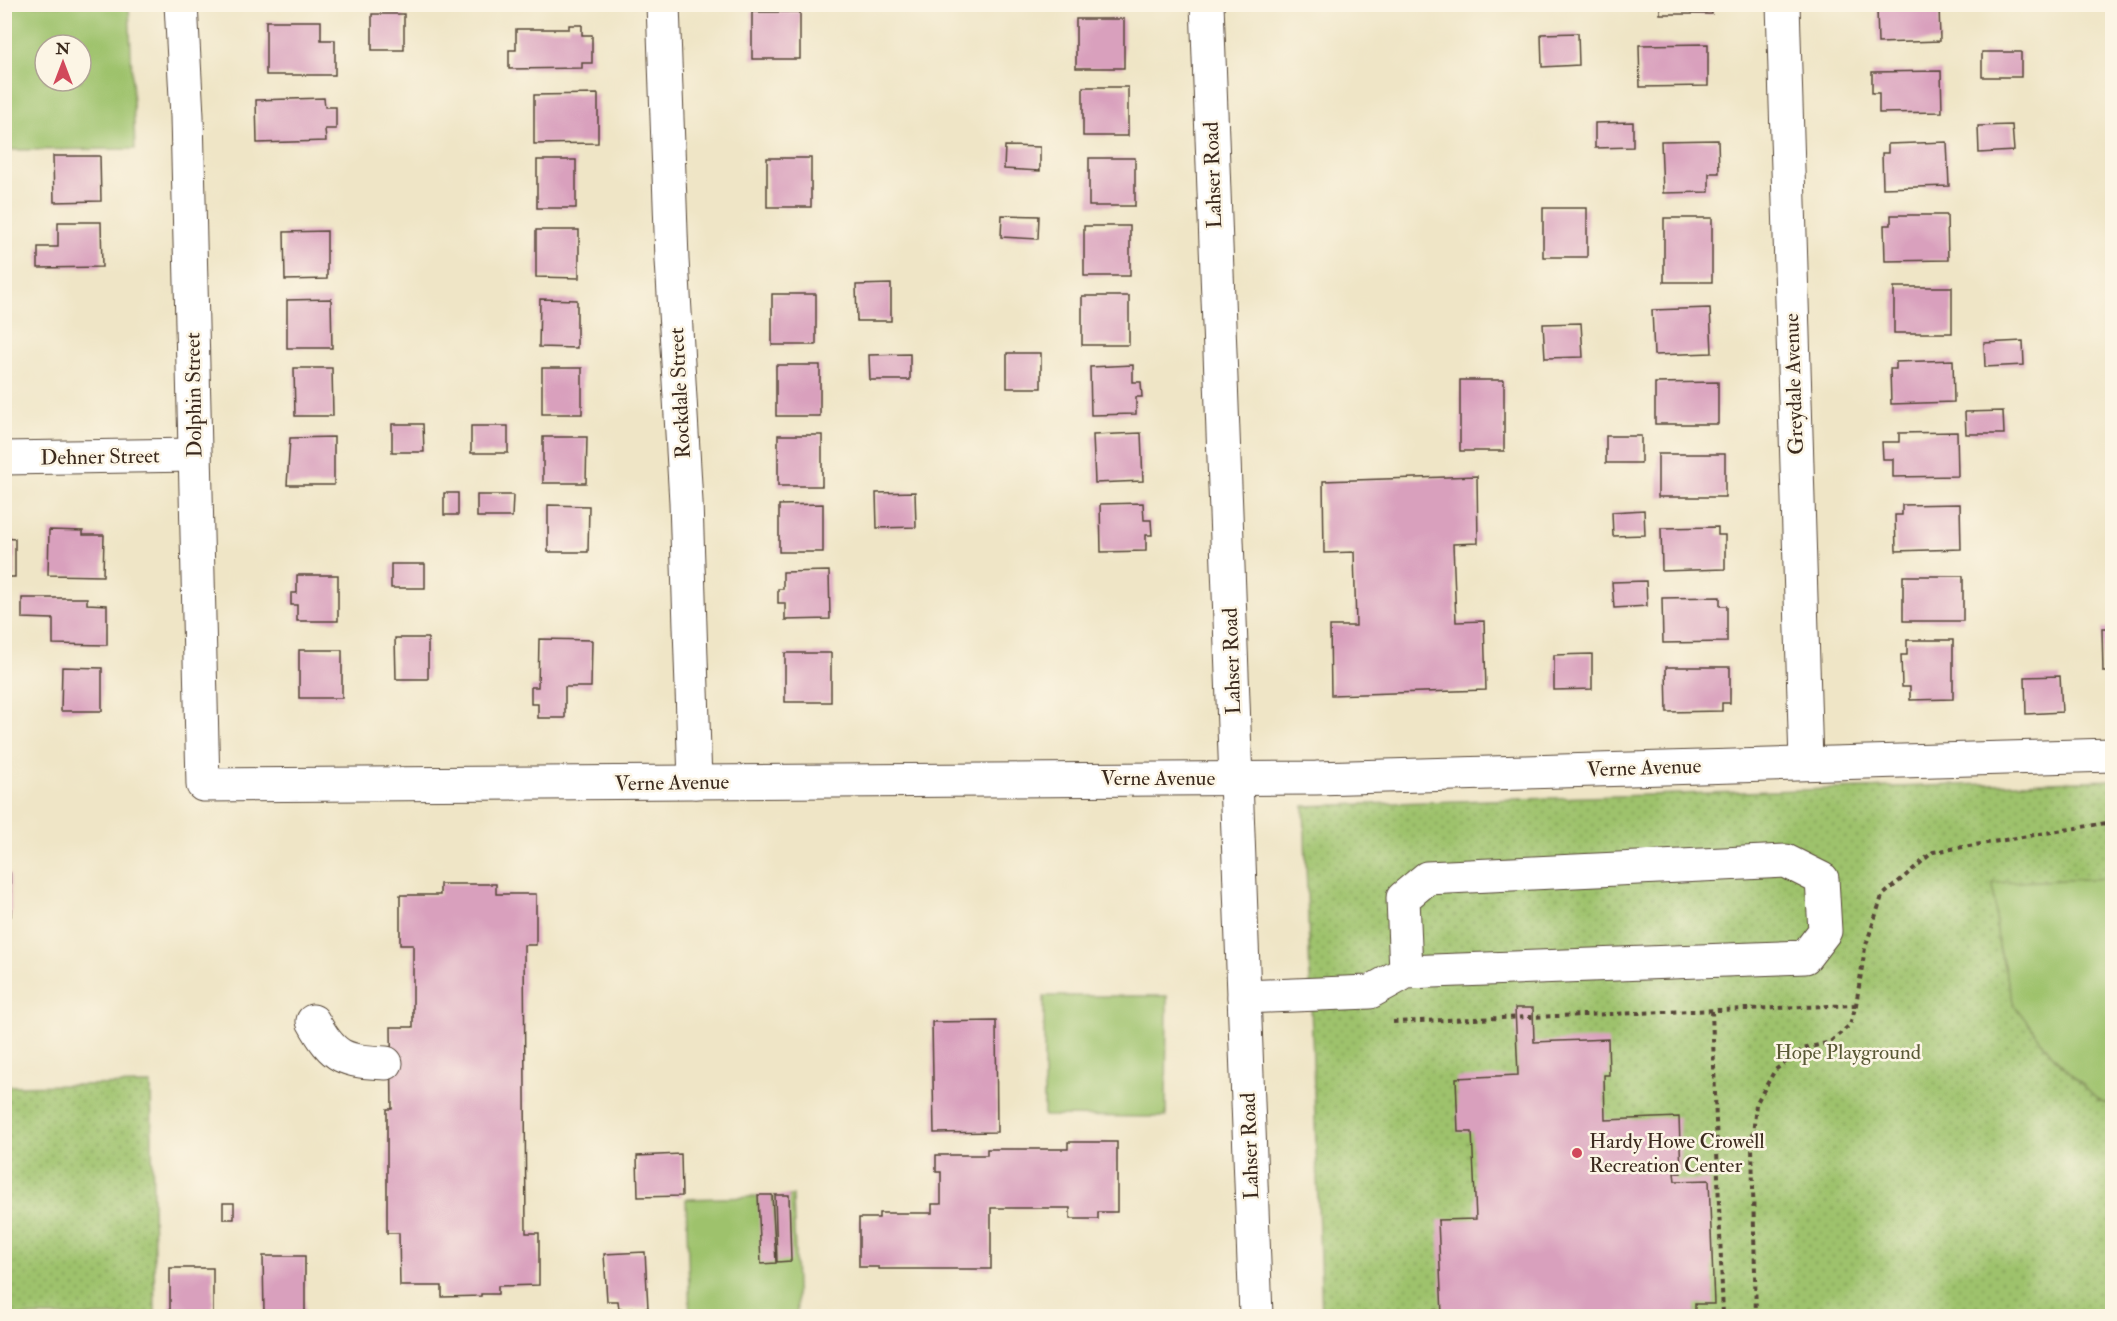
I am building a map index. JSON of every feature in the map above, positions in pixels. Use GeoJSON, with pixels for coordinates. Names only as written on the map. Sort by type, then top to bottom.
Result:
{"type":"FeatureCollection","features":[{"type":"Feature","properties":{"kind":"street","name":"Dolphin Street"},"geometry":{"type":"LineString","coordinates":[[181,4],[203,785]]}},
{"type":"Feature","properties":{"kind":"street","name":"Rockdale Street"},"geometry":{"type":"LineString","coordinates":[[663,4],[672,261],[686,502],[695,782]]}},
{"type":"Feature","properties":{"kind":"street","name":"Lahser Road"},"geometry":{"type":"LineString","coordinates":[[1207,4],[1256,1317]]}},
{"type":"Feature","properties":{"kind":"street","name":"Greydale Avenue"},"geometry":{"type":"LineString","coordinates":[[1783,4],[1806,763]]}},
{"type":"Feature","properties":{"kind":"street","name":"Dehner Street"},"geometry":{"type":"LineString","coordinates":[[4,458],[195,455]]}},
{"type":"Feature","properties":{"kind":"street","name":"Verne Avenue"},"geometry":{"type":"LineString","coordinates":[[203,785],[1236,778],[2112,755]]}},
{"type":"Feature","properties":{"kind":"street"},"geometry":{"type":"LineString","coordinates":[[1244,997],[1370,992],[1406,972],[1806,957],[1825,931],[1822,879],[1786,861],[1427,878],[1403,898],[1406,972]]}},
{"type":"Feature","properties":{"kind":"street"},"geometry":{"type":"LineString","coordinates":[[313,1021],[325,1043],[339,1056],[363,1062],[386,1063]]}},
{"type":"Feature","properties":{"kind":"path"},"geometry":{"type":"LineString","coordinates":[[1756,1317],[1752,1146],[1756,1104],[1775,1070],[1803,1049],[1830,1042],[1850,1025],[1856,1005],[1865,948],[1882,896],[1933,852],[2112,822]]}},
{"type":"Feature","properties":{"kind":"path"},"geometry":{"type":"LineString","coordinates":[[1384,1023],[1856,1005]]}},
{"type":"Feature","properties":{"kind":"path"},"geometry":{"type":"LineString","coordinates":[[1712,1011],[1723,1317]]}},
{"type":"Feature","properties":{"kind":"path"},"geometry":{"type":"LineString","coordinates":[[1325,1317],[1403,1315],[1442,1311]]}},
{"type":"Feature","properties":{"kind":"green space"},"geometry":{"type":"Polygon","coordinates":[[[4,5],[129,5],[135,149],[5,150],[4,5]]]}},
{"type":"Feature","properties":{"kind":"green space","name":"Hope Playground"},"geometry":{"type":"Polygon","coordinates":[[[2112,780],[2112,1316],[1322,1316],[1304,806],[2112,780]]]}},
{"type":"Feature","properties":{"kind":"green space"},"geometry":{"type":"Polygon","coordinates":[[[2112,878],[2112,1106],[2099,1100],[2053,1056],[2014,1005],[1998,942],[1993,883],[2112,878]]]}},
{"type":"Feature","properties":{"kind":"green space"},"geometry":{"type":"Polygon","coordinates":[[[1044,996],[1167,996],[1166,1117],[1044,1116],[1044,996]]]}},
{"type":"Feature","properties":{"kind":"green space"},"geometry":{"type":"Polygon","coordinates":[[[151,1084],[155,1316],[5,1316],[5,1086],[151,1084]]]}},
{"type":"Feature","properties":{"kind":"green space"},"geometry":{"type":"Polygon","coordinates":[[[793,1196],[797,1316],[690,1316],[686,1199],[793,1196]]]}},
{"type":"Feature","properties":{"kind":"building"},"geometry":{"type":"Polygon","coordinates":[[[1660,4],[1712,4],[1712,14],[1660,14],[1660,4]]]}},
{"type":"Feature","properties":{"kind":"building"},"geometry":{"type":"Polygon","coordinates":[[[1884,4],[1939,4],[1940,41],[1878,43],[1877,8],[1884,8],[1884,4]]]}},
{"type":"Feature","properties":{"kind":"building"},"geometry":{"type":"Polygon","coordinates":[[[752,12],[800,12],[800,59],[752,59],[752,12]]]}},
{"type":"Feature","properties":{"kind":"building"},"geometry":{"type":"Polygon","coordinates":[[[372,14],[404,14],[404,50],[372,50],[372,14]]]}},
{"type":"Feature","properties":{"kind":"building"},"geometry":{"type":"Polygon","coordinates":[[[1076,19],[1124,19],[1124,68],[1076,68],[1076,19]]]}},
{"type":"Feature","properties":{"kind":"building"},"geometry":{"type":"Polygon","coordinates":[[[266,21],[321,21],[321,40],[335,40],[335,75],[266,75],[266,21]]]}},
{"type":"Feature","properties":{"kind":"building"},"geometry":{"type":"Polygon","coordinates":[[[569,25],[582,25],[582,35],[592,35],[592,63],[582,63],[582,68],[509,69],[509,50],[516,50],[516,29],[569,29],[569,25]]]}},
{"type":"Feature","properties":{"kind":"building"},"geometry":{"type":"Polygon","coordinates":[[[1578,33],[1579,65],[1542,67],[1541,34],[1578,33]]]}},
{"type":"Feature","properties":{"kind":"building"},"geometry":{"type":"Polygon","coordinates":[[[1708,44],[1708,86],[1640,87],[1639,45],[1708,44]]]}},
{"type":"Feature","properties":{"kind":"building"},"geometry":{"type":"Polygon","coordinates":[[[1982,52],[2021,52],[2021,77],[1982,77],[1982,52]]]}},
{"type":"Feature","properties":{"kind":"building"},"geometry":{"type":"Polygon","coordinates":[[[1941,71],[1942,112],[1879,113],[1879,93],[1872,93],[1872,72],[1941,71]]]}},
{"type":"Feature","properties":{"kind":"building"},"geometry":{"type":"Polygon","coordinates":[[[1083,87],[1128,87],[1128,136],[1083,136],[1083,87]]]}},
{"type":"Feature","properties":{"kind":"building"},"geometry":{"type":"Polygon","coordinates":[[[598,94],[598,143],[534,144],[534,95],[598,94]]]}},
{"type":"Feature","properties":{"kind":"building"},"geometry":{"type":"Polygon","coordinates":[[[324,98],[325,107],[336,107],[336,129],[325,129],[326,141],[257,143],[256,100],[324,98]]]}},
{"type":"Feature","properties":{"kind":"building"},"geometry":{"type":"Polygon","coordinates":[[[1633,122],[1633,147],[1595,148],[1595,123],[1633,122]]]}},
{"type":"Feature","properties":{"kind":"building"},"geometry":{"type":"Polygon","coordinates":[[[2012,125],[2014,151],[1979,153],[1978,126],[2012,125]]]}},
{"type":"Feature","properties":{"kind":"building"},"geometry":{"type":"Polygon","coordinates":[[[1718,140],[1719,173],[1709,173],[1709,192],[1663,193],[1661,141],[1718,140]]]}},
{"type":"Feature","properties":{"kind":"building"},"geometry":{"type":"Polygon","coordinates":[[[1947,142],[1949,186],[1883,188],[1882,153],[1888,153],[1888,144],[1947,142]]]}},
{"type":"Feature","properties":{"kind":"building"},"geometry":{"type":"Polygon","coordinates":[[[1005,146],[1040,147],[1040,171],[1004,169],[1005,146]]]}},
{"type":"Feature","properties":{"kind":"building"},"geometry":{"type":"Polygon","coordinates":[[[53,156],[100,156],[101,201],[54,202],[53,156]]]}},
{"type":"Feature","properties":{"kind":"building"},"geometry":{"type":"Polygon","coordinates":[[[767,158],[811,158],[811,207],[767,207],[767,158]]]}},
{"type":"Feature","properties":{"kind":"building"},"geometry":{"type":"Polygon","coordinates":[[[1089,158],[1135,158],[1135,206],[1089,206],[1089,158]]]}},
{"type":"Feature","properties":{"kind":"building"},"geometry":{"type":"Polygon","coordinates":[[[537,160],[576,160],[576,208],[537,208],[537,160]]]}},
{"type":"Feature","properties":{"kind":"building"},"geometry":{"type":"Polygon","coordinates":[[[1543,208],[1587,208],[1587,257],[1543,257],[1543,208]]]}},
{"type":"Feature","properties":{"kind":"building"},"geometry":{"type":"Polygon","coordinates":[[[1002,215],[1039,216],[1038,239],[1001,237],[1002,215]]]}},
{"type":"Feature","properties":{"kind":"building"},"geometry":{"type":"Polygon","coordinates":[[[1891,215],[1947,215],[1948,260],[1885,261],[1884,225],[1891,225],[1891,215]]]}},
{"type":"Feature","properties":{"kind":"building"},"geometry":{"type":"Polygon","coordinates":[[[1664,218],[1712,218],[1712,282],[1664,282],[1664,218]]]}},
{"type":"Feature","properties":{"kind":"building"},"geometry":{"type":"Polygon","coordinates":[[[58,222],[101,222],[102,267],[38,268],[38,247],[58,247],[58,222]]]}},
{"type":"Feature","properties":{"kind":"building"},"geometry":{"type":"Polygon","coordinates":[[[1084,226],[1130,226],[1130,276],[1084,276],[1084,226]]]}},
{"type":"Feature","properties":{"kind":"building"},"geometry":{"type":"Polygon","coordinates":[[[536,230],[579,230],[579,278],[536,277],[536,230]]]}},
{"type":"Feature","properties":{"kind":"building"},"geometry":{"type":"Polygon","coordinates":[[[327,231],[327,279],[285,280],[284,232],[327,231]]]}},
{"type":"Feature","properties":{"kind":"building"},"geometry":{"type":"Polygon","coordinates":[[[891,284],[891,321],[857,321],[856,285],[891,284]]]}},
{"type":"Feature","properties":{"kind":"building"},"geometry":{"type":"Polygon","coordinates":[[[1894,287],[1952,287],[1952,333],[1894,333],[1894,287]]]}},
{"type":"Feature","properties":{"kind":"building"},"geometry":{"type":"Polygon","coordinates":[[[772,294],[816,294],[816,345],[772,345],[772,294]]]}},
{"type":"Feature","properties":{"kind":"building"},"geometry":{"type":"Polygon","coordinates":[[[1082,296],[1129,296],[1129,345],[1082,345],[1082,296]]]}},
{"type":"Feature","properties":{"kind":"building"},"geometry":{"type":"Polygon","coordinates":[[[331,299],[332,348],[287,348],[287,300],[331,299]]]}},
{"type":"Feature","properties":{"kind":"building"},"geometry":{"type":"Polygon","coordinates":[[[540,299],[577,300],[577,348],[539,347],[540,299]]]}},
{"type":"Feature","properties":{"kind":"building"},"geometry":{"type":"Polygon","coordinates":[[[1710,308],[1712,353],[1654,355],[1652,310],[1710,308]]]}},
{"type":"Feature","properties":{"kind":"building"},"geometry":{"type":"Polygon","coordinates":[[[1581,323],[1583,357],[1545,358],[1543,324],[1581,323]]]}},
{"type":"Feature","properties":{"kind":"building"},"geometry":{"type":"Polygon","coordinates":[[[2023,341],[2024,365],[1985,367],[1984,343],[2023,341]]]}},
{"type":"Feature","properties":{"kind":"building"},"geometry":{"type":"Polygon","coordinates":[[[1007,353],[1041,353],[1041,388],[1007,388],[1007,353]]]}},
{"type":"Feature","properties":{"kind":"building"},"geometry":{"type":"Polygon","coordinates":[[[910,354],[910,380],[870,380],[869,355],[910,354]]]}},
{"type":"Feature","properties":{"kind":"building"},"geometry":{"type":"Polygon","coordinates":[[[1953,360],[1954,402],[1891,404],[1890,369],[1896,369],[1896,362],[1953,360]]]}},
{"type":"Feature","properties":{"kind":"building"},"geometry":{"type":"Polygon","coordinates":[[[776,365],[820,365],[820,416],[776,416],[776,365]]]}},
{"type":"Feature","properties":{"kind":"building"},"geometry":{"type":"Polygon","coordinates":[[[1133,365],[1133,382],[1141,382],[1142,397],[1136,397],[1136,414],[1091,415],[1090,367],[1133,365]]]}},
{"type":"Feature","properties":{"kind":"building"},"geometry":{"type":"Polygon","coordinates":[[[294,368],[332,368],[333,416],[295,416],[294,368]]]}},
{"type":"Feature","properties":{"kind":"building"},"geometry":{"type":"Polygon","coordinates":[[[542,368],[582,368],[582,414],[542,414],[542,368]]]}},
{"type":"Feature","properties":{"kind":"building"},"geometry":{"type":"Polygon","coordinates":[[[1460,380],[1504,380],[1504,451],[1460,451],[1460,380]]]}},
{"type":"Feature","properties":{"kind":"building"},"geometry":{"type":"Polygon","coordinates":[[[1718,382],[1718,424],[1655,424],[1655,383],[1718,382]]]}},
{"type":"Feature","properties":{"kind":"building"},"geometry":{"type":"Polygon","coordinates":[[[2003,411],[2004,434],[1966,434],[1965,412],[2003,411]]]}},
{"type":"Feature","properties":{"kind":"building"},"geometry":{"type":"Polygon","coordinates":[[[392,424],[423,424],[424,452],[392,452],[392,424]]]}},
{"type":"Feature","properties":{"kind":"building"},"geometry":{"type":"Polygon","coordinates":[[[471,426],[508,426],[508,453],[471,453],[471,426]]]}},
{"type":"Feature","properties":{"kind":"building"},"geometry":{"type":"Polygon","coordinates":[[[1957,432],[1958,476],[1893,477],[1893,459],[1883,459],[1882,442],[1899,442],[1899,433],[1957,432]]]}},
{"type":"Feature","properties":{"kind":"building"},"geometry":{"type":"Polygon","coordinates":[[[1141,433],[1143,481],[1095,483],[1093,435],[1141,433]]]}},
{"type":"Feature","properties":{"kind":"building"},"geometry":{"type":"Polygon","coordinates":[[[778,435],[822,435],[822,486],[778,486],[778,435]]]}},
{"type":"Feature","properties":{"kind":"building"},"geometry":{"type":"Polygon","coordinates":[[[1606,436],[1641,436],[1641,463],[1606,463],[1606,436]]]}},
{"type":"Feature","properties":{"kind":"building"},"geometry":{"type":"Polygon","coordinates":[[[334,437],[334,485],[287,485],[290,438],[334,437]]]}},
{"type":"Feature","properties":{"kind":"building"},"geometry":{"type":"Polygon","coordinates":[[[543,437],[587,437],[586,483],[543,483],[543,437]]]}},
{"type":"Feature","properties":{"kind":"building"},"geometry":{"type":"Polygon","coordinates":[[[1658,454],[1725,454],[1725,497],[1658,497],[1658,454]]]}},
{"type":"Feature","properties":{"kind":"building"},"geometry":{"type":"Polygon","coordinates":[[[1477,476],[1478,543],[1453,544],[1456,622],[1484,621],[1486,690],[1331,695],[1330,626],[1356,626],[1354,552],[1324,553],[1323,481],[1477,476]]]}},
{"type":"Feature","properties":{"kind":"building"},"geometry":{"type":"Polygon","coordinates":[[[915,492],[916,527],[877,528],[876,493],[915,492]]]}},
{"type":"Feature","properties":{"kind":"building"},"geometry":{"type":"Polygon","coordinates":[[[444,493],[458,493],[458,515],[444,515],[444,493]]]}},
{"type":"Feature","properties":{"kind":"building"},"geometry":{"type":"Polygon","coordinates":[[[477,495],[513,495],[512,517],[477,517],[477,495]]]}},
{"type":"Feature","properties":{"kind":"building"},"geometry":{"type":"Polygon","coordinates":[[[1143,503],[1144,520],[1151,520],[1152,535],[1146,535],[1146,551],[1101,552],[1100,504],[1143,503]]]}},
{"type":"Feature","properties":{"kind":"building"},"geometry":{"type":"Polygon","coordinates":[[[823,504],[823,552],[779,552],[779,505],[823,504]]]}},
{"type":"Feature","properties":{"kind":"building"},"geometry":{"type":"Polygon","coordinates":[[[1960,504],[1961,549],[1896,551],[1895,515],[1902,515],[1902,505],[1960,504]]]}},
{"type":"Feature","properties":{"kind":"building"},"geometry":{"type":"Polygon","coordinates":[[[548,505],[589,506],[588,552],[548,552],[548,505]]]}},
{"type":"Feature","properties":{"kind":"building"},"geometry":{"type":"Polygon","coordinates":[[[1644,510],[1645,535],[1613,536],[1612,512],[1644,510]]]}},
{"type":"Feature","properties":{"kind":"building"},"geometry":{"type":"Polygon","coordinates":[[[1718,527],[1718,535],[1725,535],[1725,569],[1662,571],[1661,528],[1718,527]]]}},
{"type":"Feature","properties":{"kind":"building"},"geometry":{"type":"Polygon","coordinates":[[[49,530],[83,531],[83,535],[104,535],[103,576],[48,575],[49,530]]]}},
{"type":"Feature","properties":{"kind":"building"},"geometry":{"type":"Polygon","coordinates":[[[4,538],[15,539],[15,577],[4,577],[4,538]]]}},
{"type":"Feature","properties":{"kind":"building"},"geometry":{"type":"Polygon","coordinates":[[[391,564],[425,564],[425,588],[391,588],[391,564]]]}},
{"type":"Feature","properties":{"kind":"building"},"geometry":{"type":"Polygon","coordinates":[[[829,571],[830,619],[785,620],[785,603],[778,603],[778,589],[783,589],[783,572],[829,571]]]}},
{"type":"Feature","properties":{"kind":"building"},"geometry":{"type":"Polygon","coordinates":[[[297,575],[338,575],[338,621],[297,621],[297,605],[291,605],[291,593],[297,593],[297,575]]]}},
{"type":"Feature","properties":{"kind":"building"},"geometry":{"type":"Polygon","coordinates":[[[1903,576],[1963,576],[1963,621],[1903,621],[1903,576]]]}},
{"type":"Feature","properties":{"kind":"building"},"geometry":{"type":"Polygon","coordinates":[[[1646,581],[1647,606],[1614,608],[1612,582],[1646,581]]]}},
{"type":"Feature","properties":{"kind":"building"},"geometry":{"type":"Polygon","coordinates":[[[1720,597],[1720,606],[1727,606],[1727,642],[1663,643],[1662,598],[1720,597]]]}},
{"type":"Feature","properties":{"kind":"building"},"geometry":{"type":"Polygon","coordinates":[[[22,598],[87,598],[87,604],[107,605],[107,645],[53,644],[53,619],[22,618],[22,598]]]}},
{"type":"Feature","properties":{"kind":"building"},"geometry":{"type":"Polygon","coordinates":[[[2102,628],[2112,628],[2112,672],[2103,672],[2102,628]]]}},
{"type":"Feature","properties":{"kind":"building"},"geometry":{"type":"Polygon","coordinates":[[[395,638],[428,638],[428,679],[396,679],[395,638]]]}},
{"type":"Feature","properties":{"kind":"building"},"geometry":{"type":"Polygon","coordinates":[[[539,639],[592,640],[591,687],[565,687],[565,718],[538,718],[538,704],[531,704],[531,687],[538,687],[539,639]]]}},
{"type":"Feature","properties":{"kind":"building"},"geometry":{"type":"Polygon","coordinates":[[[1907,640],[1953,640],[1953,699],[1910,700],[1910,687],[1902,687],[1901,655],[1907,655],[1907,640]]]}},
{"type":"Feature","properties":{"kind":"building"},"geometry":{"type":"Polygon","coordinates":[[[299,650],[342,650],[342,698],[299,698],[299,650]]]}},
{"type":"Feature","properties":{"kind":"building"},"geometry":{"type":"Polygon","coordinates":[[[785,653],[831,653],[831,702],[785,702],[785,653]]]}},
{"type":"Feature","properties":{"kind":"building"},"geometry":{"type":"Polygon","coordinates":[[[1592,654],[1592,689],[1554,690],[1554,655],[1592,654]]]}},
{"type":"Feature","properties":{"kind":"building"},"geometry":{"type":"Polygon","coordinates":[[[62,667],[102,668],[102,711],[61,711],[62,667]]]}},
{"type":"Feature","properties":{"kind":"building"},"geometry":{"type":"Polygon","coordinates":[[[1666,667],[1730,667],[1730,703],[1722,703],[1722,711],[1667,712],[1666,667]]]}},
{"type":"Feature","properties":{"kind":"building"},"geometry":{"type":"Polygon","coordinates":[[[2060,676],[2062,712],[2026,714],[2025,677],[2060,676]]]}},
{"type":"Feature","properties":{"kind":"building"},"geometry":{"type":"Polygon","coordinates":[[[5,873],[10,873],[11,916],[5,916],[5,873]]]}},
{"type":"Feature","properties":{"kind":"building"},"geometry":{"type":"Polygon","coordinates":[[[440,884],[496,884],[496,894],[536,894],[536,945],[524,945],[526,1233],[539,1233],[539,1285],[498,1286],[498,1294],[442,1297],[442,1286],[400,1286],[399,1233],[387,1233],[387,1109],[392,1109],[391,1027],[413,1027],[413,945],[400,945],[400,895],[440,895],[440,884]]]}},
{"type":"Feature","properties":{"kind":"building","name":"Hardy Howe Crowell Recreation Center"},"geometry":{"type":"Polygon","coordinates":[[[1515,1008],[1533,1008],[1534,1042],[1608,1039],[1609,1075],[1604,1075],[1605,1120],[1679,1117],[1681,1173],[1674,1173],[1675,1181],[1709,1180],[1714,1304],[1695,1304],[1695,1316],[1442,1316],[1438,1220],[1476,1219],[1472,1132],[1458,1132],[1456,1078],[1518,1075],[1515,1008]]]}},
{"type":"Feature","properties":{"kind":"building"},"geometry":{"type":"Polygon","coordinates":[[[996,1021],[997,1132],[934,1133],[932,1022],[996,1021]]]}},
{"type":"Feature","properties":{"kind":"building"},"geometry":{"type":"Polygon","coordinates":[[[1068,1142],[1117,1142],[1117,1212],[1098,1212],[1098,1219],[1070,1219],[1070,1208],[991,1208],[991,1269],[859,1267],[859,1218],[879,1218],[879,1213],[932,1213],[932,1204],[941,1204],[941,1172],[936,1172],[936,1155],[987,1155],[987,1149],[1068,1149],[1068,1142]]]}},
{"type":"Feature","properties":{"kind":"building"},"geometry":{"type":"Polygon","coordinates":[[[681,1154],[682,1196],[638,1197],[637,1156],[681,1154]]]}},
{"type":"Feature","properties":{"kind":"building"},"geometry":{"type":"Polygon","coordinates":[[[758,1195],[772,1195],[776,1263],[761,1264],[758,1195]]]}},
{"type":"Feature","properties":{"kind":"building"},"geometry":{"type":"Polygon","coordinates":[[[775,1195],[789,1195],[791,1261],[777,1262],[775,1195]]]}},
{"type":"Feature","properties":{"kind":"building"},"geometry":{"type":"Polygon","coordinates":[[[223,1203],[234,1203],[234,1219],[223,1219],[223,1203]]]}},
{"type":"Feature","properties":{"kind":"building"},"geometry":{"type":"Polygon","coordinates":[[[645,1252],[648,1308],[619,1309],[618,1301],[607,1301],[604,1254],[645,1252]]]}},
{"type":"Feature","properties":{"kind":"building"},"geometry":{"type":"Polygon","coordinates":[[[263,1256],[305,1256],[305,1313],[264,1313],[263,1256]]]}},
{"type":"Feature","properties":{"kind":"building"},"geometry":{"type":"Polygon","coordinates":[[[170,1268],[213,1268],[213,1316],[170,1316],[170,1268]]]}},
{"type":"Feature","properties":{"kind":"place","name":"Hardy Howe Crowell Recreation Center"},"geometry":{"type":"Point","coordinates":[1577,1153]}}]}
